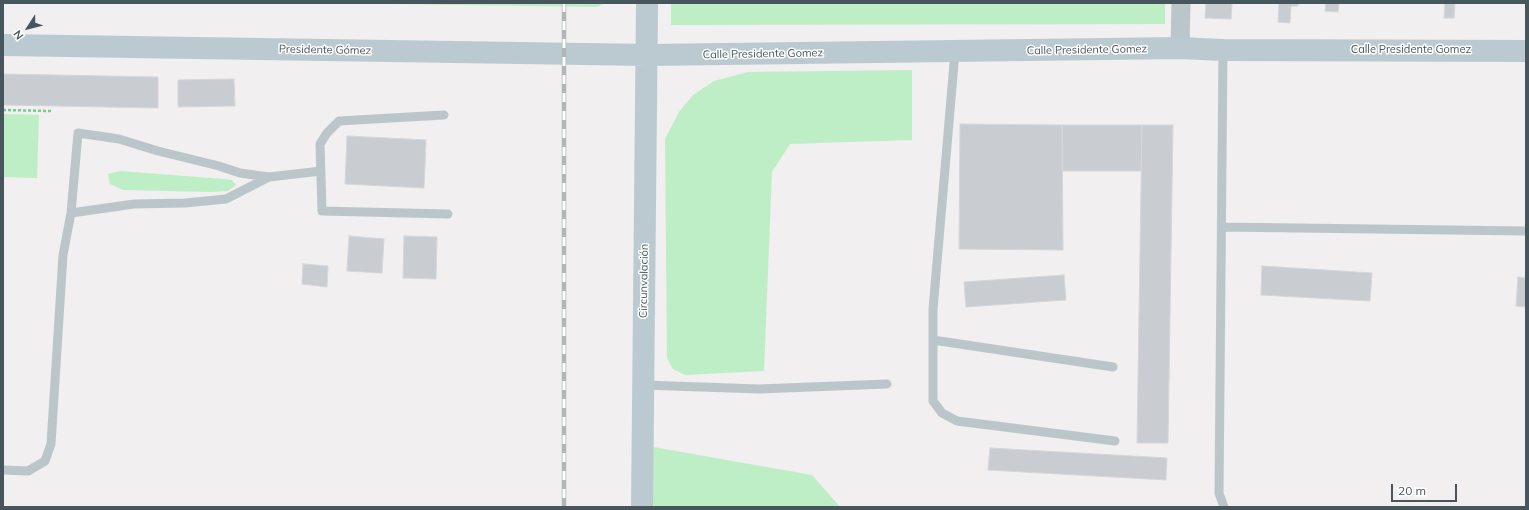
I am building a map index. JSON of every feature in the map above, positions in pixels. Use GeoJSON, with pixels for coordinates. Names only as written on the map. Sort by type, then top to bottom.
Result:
{"type":"FeatureCollection","features":[{"type":"Feature","properties":{"kind":"street","name":"Circunvalación"},"geometry":{"type":"LineString","coordinates":[[642,507],[642,385],[648,55],[647,3]]}},
{"type":"Feature","properties":{"kind":"street"},"geometry":{"type":"LineString","coordinates":[[1180,48],[1181,3]]}},
{"type":"Feature","properties":{"kind":"street","name":"Presidente Gómez"},"geometry":{"type":"LineString","coordinates":[[3,46],[648,55]]}},
{"type":"Feature","properties":{"kind":"street","name":"Calle Presidente Gomez"},"geometry":{"type":"LineString","coordinates":[[648,55],[1180,48],[1223,50],[1526,50]]}},
{"type":"Feature","properties":{"kind":"lane"},"geometry":{"type":"LineString","coordinates":[[1223,50],[1219,493],[1224,507]]}},
{"type":"Feature","properties":{"kind":"lane"},"geometry":{"type":"LineString","coordinates":[[955,52],[933,309],[933,401],[942,413],[957,421],[1115,441]]}},
{"type":"Feature","properties":{"kind":"lane"},"geometry":{"type":"LineString","coordinates":[[444,115],[339,121],[327,133],[320,144],[322,211],[448,214]]}},
{"type":"Feature","properties":{"kind":"lane"},"geometry":{"type":"LineString","coordinates":[[3,470],[28,471],[45,461],[51,444],[63,256],[71,213],[78,133],[119,139],[158,152],[219,166],[240,173],[269,177],[321,171]]}},
{"type":"Feature","properties":{"kind":"lane"},"geometry":{"type":"LineString","coordinates":[[71,213],[134,204],[185,203],[226,199],[269,177]]}},
{"type":"Feature","properties":{"kind":"lane"},"geometry":{"type":"LineString","coordinates":[[1222,227],[1526,231]]}},
{"type":"Feature","properties":{"kind":"lane"},"geometry":{"type":"LineString","coordinates":[[933,340],[1113,367]]}},
{"type":"Feature","properties":{"kind":"lane"},"geometry":{"type":"LineString","coordinates":[[642,385],[759,389],[887,384]]}},
{"type":"Feature","properties":{"kind":"path"},"geometry":{"type":"LineString","coordinates":[[3,110],[52,111]]}},
{"type":"Feature","properties":{"kind":"green space"},"geometry":{"type":"Polygon","coordinates":[[[324,3],[605,3],[597,7],[324,3]]]}},
{"type":"Feature","properties":{"kind":"green space"},"geometry":{"type":"Polygon","coordinates":[[[671,3],[1165,3],[1165,24],[671,25],[671,3]]]}},
{"type":"Feature","properties":{"kind":"green space"},"geometry":{"type":"Polygon","coordinates":[[[912,70],[912,140],[790,144],[772,172],[764,371],[685,375],[673,369],[667,358],[665,139],[679,112],[693,95],[714,81],[748,72],[912,70]]]}},
{"type":"Feature","properties":{"kind":"green space"},"geometry":{"type":"Polygon","coordinates":[[[3,114],[39,115],[37,178],[3,177],[3,114]]]}},
{"type":"Feature","properties":{"kind":"green space"},"geometry":{"type":"Polygon","coordinates":[[[120,171],[224,179],[232,180],[236,185],[228,191],[210,192],[123,190],[110,184],[108,174],[120,171]]]}},
{"type":"Feature","properties":{"kind":"green space"},"geometry":{"type":"Polygon","coordinates":[[[642,445],[812,475],[840,507],[642,507],[642,445]]]}},
{"type":"Feature","properties":{"kind":"building"},"geometry":{"type":"Polygon","coordinates":[[[1206,3],[1232,3],[1231,19],[1205,18],[1206,3]]]}},
{"type":"Feature","properties":{"kind":"building"},"geometry":{"type":"Polygon","coordinates":[[[1279,3],[1298,3],[1298,6],[1291,6],[1290,23],[1278,22],[1279,3]]]}},
{"type":"Feature","properties":{"kind":"building"},"geometry":{"type":"Polygon","coordinates":[[[1326,3],[1339,3],[1338,12],[1325,11],[1326,3]]]}},
{"type":"Feature","properties":{"kind":"building"},"geometry":{"type":"Polygon","coordinates":[[[1445,3],[1455,3],[1454,18],[1444,18],[1445,3]]]}},
{"type":"Feature","properties":{"kind":"building"},"geometry":{"type":"Polygon","coordinates":[[[3,74],[158,77],[158,108],[3,105],[3,74]]]}},
{"type":"Feature","properties":{"kind":"building"},"geometry":{"type":"Polygon","coordinates":[[[234,79],[235,106],[178,107],[178,80],[234,79]]]}},
{"type":"Feature","properties":{"kind":"building"},"geometry":{"type":"Polygon","coordinates":[[[960,124],[1062,125],[1063,250],[959,249],[960,124]]]}},
{"type":"Feature","properties":{"kind":"building"},"geometry":{"type":"Polygon","coordinates":[[[1062,125],[1142,125],[1141,171],[1062,171],[1062,125]]]}},
{"type":"Feature","properties":{"kind":"building"},"geometry":{"type":"Polygon","coordinates":[[[1142,125],[1173,125],[1168,443],[1137,443],[1142,125]]]}},
{"type":"Feature","properties":{"kind":"building"},"geometry":{"type":"Polygon","coordinates":[[[347,136],[426,140],[424,188],[345,184],[347,136]]]}},
{"type":"Feature","properties":{"kind":"building"},"geometry":{"type":"Polygon","coordinates":[[[349,236],[384,239],[382,273],[347,271],[349,236]]]}},
{"type":"Feature","properties":{"kind":"building"},"geometry":{"type":"Polygon","coordinates":[[[404,236],[437,237],[436,279],[403,278],[404,236]]]}},
{"type":"Feature","properties":{"kind":"building"},"geometry":{"type":"Polygon","coordinates":[[[303,264],[328,266],[327,287],[302,284],[303,264]]]}},
{"type":"Feature","properties":{"kind":"building"},"geometry":{"type":"Polygon","coordinates":[[[1262,266],[1372,273],[1370,301],[1261,295],[1262,266]]]}},
{"type":"Feature","properties":{"kind":"building"},"geometry":{"type":"Polygon","coordinates":[[[1064,275],[1066,300],[966,307],[964,282],[1064,275]]]}},
{"type":"Feature","properties":{"kind":"building"},"geometry":{"type":"Polygon","coordinates":[[[1518,277],[1526,278],[1526,307],[1516,306],[1518,277]]]}},
{"type":"Feature","properties":{"kind":"building"},"geometry":{"type":"Polygon","coordinates":[[[990,448],[1167,458],[1166,480],[988,470],[990,448]]]}},
{"type":"Feature","properties":{"kind":"railway"},"geometry":{"type":"LineString","coordinates":[[564,3],[564,507]]}}]}
